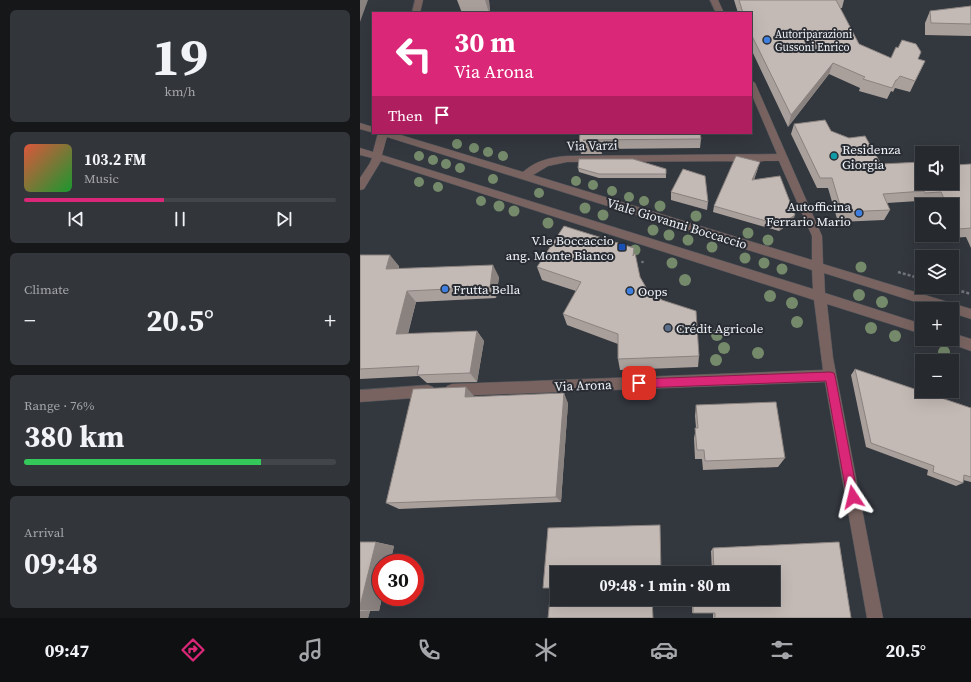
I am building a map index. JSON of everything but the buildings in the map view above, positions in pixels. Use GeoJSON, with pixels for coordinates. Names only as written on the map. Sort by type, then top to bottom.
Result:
{"type":"FeatureCollection","features":[{"type":"Feature","properties":{"kind":"street"},"geometry":{"type":"LineString","coordinates":[[416,12],[419,0]]}},
{"type":"Feature","properties":{"kind":"street"},"geometry":{"type":"LineString","coordinates":[[714,0],[720,12]]}},
{"type":"Feature","properties":{"kind":"street"},"geometry":{"type":"LineString","coordinates":[[752,85],[817,236],[817,266],[830,376],[875,618]]}},
{"type":"Feature","properties":{"kind":"street"},"geometry":{"type":"LineString","coordinates":[[360,126],[372,130]]}},
{"type":"Feature","properties":{"kind":"street"},"geometry":{"type":"LineString","coordinates":[[360,186],[373,168],[383,134]]}},
{"type":"Feature","properties":{"kind":"street","name":"Viale Giovanni Boccaccio"},"geometry":{"type":"LineString","coordinates":[[386,134],[971,314]]}},
{"type":"Feature","properties":{"kind":"street","name":"Viale Giovanni Boccaccio"},"geometry":{"type":"LineString","coordinates":[[360,151],[915,327]]}},
{"type":"Feature","properties":{"kind":"street","name":"Via Varzi"},"geometry":{"type":"LineString","coordinates":[[526,176],[532,170],[542,165],[567,159],[784,157]]}},
{"type":"Feature","properties":{"kind":"street"},"geometry":{"type":"LineString","coordinates":[[959,341],[971,345]]}},
{"type":"Feature","properties":{"kind":"street","name":"Via Arona"},"geometry":{"type":"LineString","coordinates":[[360,396],[426,391],[830,376]]}},
{"type":"Feature","properties":{"kind":"path"},"geometry":{"type":"LineString","coordinates":[[959,290],[971,294]]}},
{"type":"Feature","properties":{"kind":"place","name":"Autoriparazioni Gussoni Enrico"},"geometry":{"type":"Point","coordinates":[767,40]}},
{"type":"Feature","properties":{"kind":"place","name":"Residenza Giorgia"},"geometry":{"type":"Point","coordinates":[834,156]}},
{"type":"Feature","properties":{"kind":"place","name":"Autofficina Ferrario Mario"},"geometry":{"type":"Point","coordinates":[859,213]}},
{"type":"Feature","properties":{"kind":"place","name":"V.le Boccaccio ang. Monte Bianco"},"geometry":{"type":"Point","coordinates":[622,247]}},
{"type":"Feature","properties":{"kind":"place","name":"Frutta Bella"},"geometry":{"type":"Point","coordinates":[445,289]}},
{"type":"Feature","properties":{"kind":"place","name":"Oops"},"geometry":{"type":"Point","coordinates":[630,291]}},
{"type":"Feature","properties":{"kind":"place","name":"Crédit Agricole"},"geometry":{"type":"Point","coordinates":[668,328]}},
{"type":"Feature","properties":{"kind":"route"},"geometry":{"type":"LineString","coordinates":[[639,383],[830,376],[853,497]]}}]}
